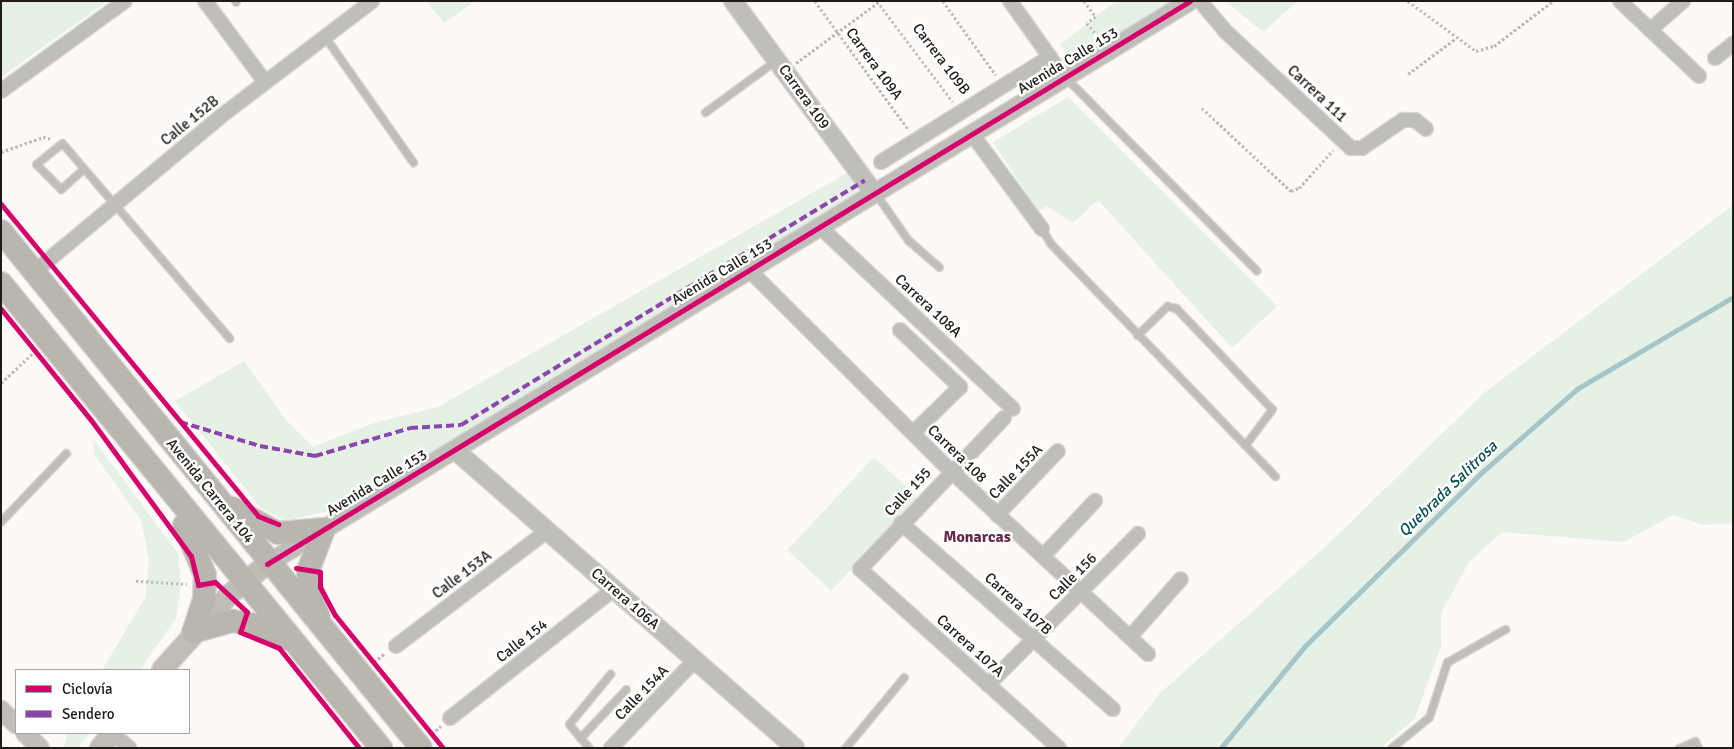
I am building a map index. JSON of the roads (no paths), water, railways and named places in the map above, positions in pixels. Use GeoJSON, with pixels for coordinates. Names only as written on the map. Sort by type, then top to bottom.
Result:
{"type":"FeatureCollection","features":[{"type":"Feature","properties":{"kind":"main road","name":"Avenida Carrera 104"},"geometry":{"type":"LineString","coordinates":[[1,231],[212,491],[267,564],[325,632],[428,738]]}},
{"type":"Feature","properties":{"kind":"main road"},"geometry":{"type":"LineString","coordinates":[[1,283],[243,582],[381,748]]}},
{"type":"Feature","properties":{"kind":"main road"},"geometry":{"type":"LineString","coordinates":[[159,478],[199,555],[202,584],[193,632],[232,621],[256,625],[294,643]]}},
{"type":"Feature","properties":{"kind":"main road"},"geometry":{"type":"LineString","coordinates":[[212,491],[270,530],[288,534],[324,529],[307,580],[325,632]]}},
{"type":"Feature","properties":{"kind":"main road","name":"Avenida Calle 153"},"geometry":{"type":"LineString","coordinates":[[163,669],[193,632],[243,582],[267,564]]}},
{"type":"Feature","properties":{"kind":"main road"},"geometry":{"type":"LineString","coordinates":[[100,748],[111,734]]}},
{"type":"Feature","properties":{"kind":"street"},"geometry":{"type":"LineString","coordinates":[[1,91],[125,1]]}},
{"type":"Feature","properties":{"kind":"street"},"geometry":{"type":"LineString","coordinates":[[205,1],[265,82]]}},
{"type":"Feature","properties":{"kind":"street","name":"Calle 152B"},"geometry":{"type":"LineString","coordinates":[[34,272],[265,82],[372,1]]}},
{"type":"Feature","properties":{"kind":"street","name":"Carrera 109"},"geometry":{"type":"LineString","coordinates":[[733,1],[874,193]]}},
{"type":"Feature","properties":{"kind":"street"},"geometry":{"type":"LineString","coordinates":[[1010,1],[1064,77]]}},
{"type":"Feature","properties":{"kind":"street","name":"Avenida Calle 153"},"geometry":{"type":"LineString","coordinates":[[267,564],[1190,1]]}},
{"type":"Feature","properties":{"kind":"street","name":"Carrera 111"},"geometry":{"type":"LineString","coordinates":[[1200,1],[1224,30],[1351,148],[1362,148],[1410,119],[1426,129]]}},
{"type":"Feature","properties":{"kind":"street"},"geometry":{"type":"LineString","coordinates":[[1620,1],[1698,75]]}},
{"type":"Feature","properties":{"kind":"street"},"geometry":{"type":"LineString","coordinates":[[1650,30],[1683,1]]}},
{"type":"Feature","properties":{"kind":"street"},"geometry":{"type":"LineString","coordinates":[[1715,58],[1733,44]]}},
{"type":"Feature","properties":{"kind":"street","name":"Avenida Calle 153"},"geometry":{"type":"LineString","coordinates":[[881,162],[1050,57]]}},
{"type":"Feature","properties":{"kind":"street"},"geometry":{"type":"LineString","coordinates":[[972,134],[1042,229]]}},
{"type":"Feature","properties":{"kind":"street","name":"Carrera 108A"},"geometry":{"type":"LineString","coordinates":[[820,227],[1008,413]]}},
{"type":"Feature","properties":{"kind":"street","name":"Carrera 108"},"geometry":{"type":"LineString","coordinates":[[749,270],[951,471],[1148,654]]}},
{"type":"Feature","properties":{"kind":"street"},"geometry":{"type":"LineString","coordinates":[[900,330],[960,387],[913,433]]}},
{"type":"Feature","properties":{"kind":"street","name":"Calle 155"},"geometry":{"type":"LineString","coordinates":[[860,569],[1008,413]]}},
{"type":"Feature","properties":{"kind":"street","name":"Carrera 106A"},"geometry":{"type":"LineString","coordinates":[[455,450],[795,748]]}},
{"type":"Feature","properties":{"kind":"street","name":"Calle 155A"},"geometry":{"type":"LineString","coordinates":[[997,515],[1058,451]]}},
{"type":"Feature","properties":{"kind":"street"},"geometry":{"type":"LineString","coordinates":[[1043,556],[1096,501]]}},
{"type":"Feature","properties":{"kind":"street","name":"Carrera 107B"},"geometry":{"type":"LineString","coordinates":[[902,523],[1113,709]]}},
{"type":"Feature","properties":{"kind":"street","name":"Calle 153A"},"geometry":{"type":"LineString","coordinates":[[396,646],[547,531]]}},
{"type":"Feature","properties":{"kind":"street","name":"Calle 156"},"geometry":{"type":"LineString","coordinates":[[988,685],[1032,638],[1081,593],[1138,534]]}},
{"type":"Feature","properties":{"kind":"street","name":"Carrera 107A"},"geometry":{"type":"LineString","coordinates":[[860,569],[1059,748]]}},
{"type":"Feature","properties":{"kind":"street"},"geometry":{"type":"LineString","coordinates":[[1130,637],[1181,579]]}},
{"type":"Feature","properties":{"kind":"street","name":"Calle 154"},"geometry":{"type":"LineString","coordinates":[[450,718],[614,589]]}},
{"type":"Feature","properties":{"kind":"street","name":"Calle 154A"},"geometry":{"type":"LineString","coordinates":[[611,748],[695,660]]}},
{"type":"Feature","properties":{"kind":"street"},"geometry":{"type":"LineString","coordinates":[[1,710],[15,723]]}},
{"type":"Feature","properties":{"kind":"street"},"geometry":{"type":"LineString","coordinates":[[113,734],[129,748]]}},
{"type":"Feature","properties":{"kind":"lane"},"geometry":{"type":"LineString","coordinates":[[325,37],[413,162]]}},
{"type":"Feature","properties":{"kind":"lane"},"geometry":{"type":"LineString","coordinates":[[705,112],[781,66]]}},
{"type":"Feature","properties":{"kind":"lane"},"geometry":{"type":"LineString","coordinates":[[1064,77],[1256,270]]}},
{"type":"Feature","properties":{"kind":"lane"},"geometry":{"type":"LineString","coordinates":[[83,169],[61,189],[54,186],[36,164],[58,144],[62,143],[113,206],[229,338]]}},
{"type":"Feature","properties":{"kind":"lane"},"geometry":{"type":"LineString","coordinates":[[874,193],[908,240],[939,267]]}},
{"type":"Feature","properties":{"kind":"lane"},"geometry":{"type":"LineString","coordinates":[[1042,229],[1137,335],[1275,476]]}},
{"type":"Feature","properties":{"kind":"lane"},"geometry":{"type":"LineString","coordinates":[[1137,335],[1168,306],[1182,315],[1272,409],[1245,445]]}},
{"type":"Feature","properties":{"kind":"lane"},"geometry":{"type":"LineString","coordinates":[[1,521],[66,453]]}},
{"type":"Feature","properties":{"kind":"lane"},"geometry":{"type":"LineString","coordinates":[[1391,748],[1429,717],[1447,662],[1505,629]]}},
{"type":"Feature","properties":{"kind":"lane"},"geometry":{"type":"LineString","coordinates":[[590,748],[569,727],[570,720],[610,674]]}},
{"type":"Feature","properties":{"kind":"lane"},"geometry":{"type":"LineString","coordinates":[[845,748],[904,677]]}},
{"type":"Feature","properties":{"kind":"lane"},"geometry":{"type":"LineString","coordinates":[[580,738],[626,689]]}},
{"type":"Feature","properties":{"kind":"lane"},"geometry":{"type":"LineString","coordinates":[[1679,748],[1695,741],[1698,748]]}},
{"type":"Feature","properties":{"kind":"waterway","name":"Quebrada Salitrosa"},"geometry":{"type":"LineString","coordinates":[[1221,748],[1305,646],[1480,474],[1577,389],[1733,297]]}},
{"type":"Feature","properties":{"kind":"district","name":"Monarcas"},"geometry":{"type":"Point","coordinates":[977,537]}}]}
